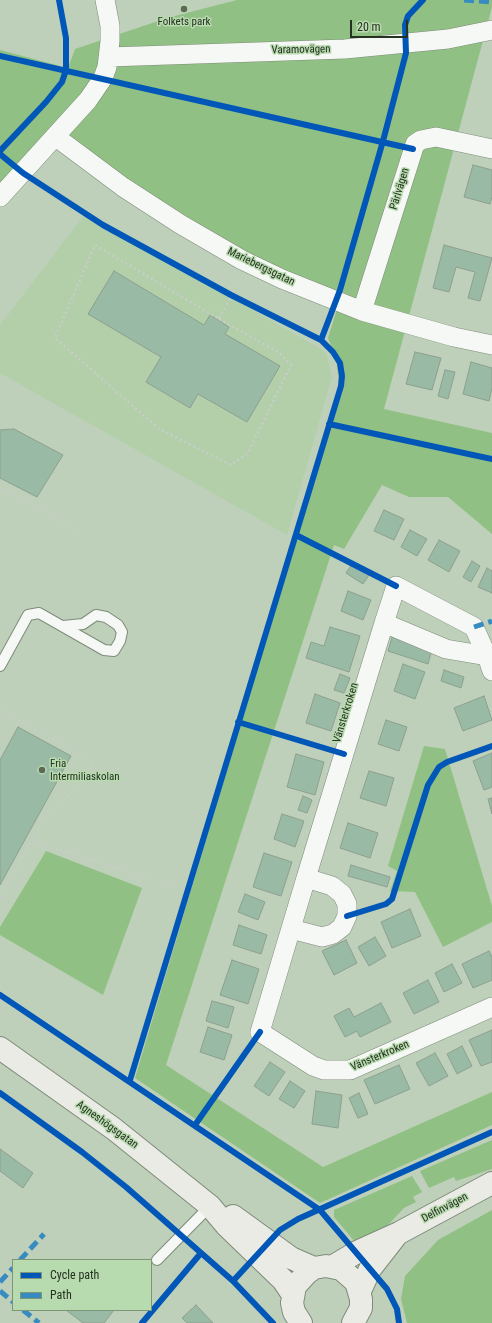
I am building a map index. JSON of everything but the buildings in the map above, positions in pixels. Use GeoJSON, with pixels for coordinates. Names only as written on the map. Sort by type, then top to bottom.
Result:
{"type":"FeatureCollection","features":[{"type":"Feature","properties":{"kind":"street"},"geometry":{"type":"LineString","coordinates":[[0,198],[56,137],[96,90],[105,72],[109,57],[110,26],[105,0]]}},
{"type":"Feature","properties":{"kind":"street","name":"Varamovägen"},"geometry":{"type":"LineString","coordinates":[[109,57],[346,49],[426,42],[492,30]]}},
{"type":"Feature","properties":{"kind":"street","name":"Mariebergsgatan"},"geometry":{"type":"LineString","coordinates":[[56,137],[122,187],[180,224],[249,263],[282,279],[362,311],[454,337],[492,345]]}},
{"type":"Feature","properties":{"kind":"street","name":"Pärlvägen"},"geometry":{"type":"LineString","coordinates":[[362,311],[416,144],[420,140],[436,137],[492,149]]}},
{"type":"Feature","properties":{"kind":"street","name":"Vänsterkroken"},"geometry":{"type":"LineString","coordinates":[[489,663],[474,627],[396,586],[260,1032],[313,1066],[324,1070],[350,1070],[492,1007]]}},
{"type":"Feature","properties":{"kind":"street","name":"Vänsterkroken"},"geometry":{"type":"LineString","coordinates":[[384,623],[446,649],[489,663]]}},
{"type":"Feature","properties":{"kind":"street"},"geometry":{"type":"LineString","coordinates":[[291,929],[322,937],[333,934],[342,927],[347,916],[347,904],[342,894],[332,886],[306,878]]}},
{"type":"Feature","properties":{"kind":"street","name":"Agneshögsgatan"},"geometry":{"type":"LineString","coordinates":[[0,1048],[114,1129],[210,1206],[226,1225],[283,1280],[293,1295],[294,1312],[301,1323]]}},
{"type":"Feature","properties":{"kind":"street","name":"Delfinvägen"},"geometry":{"type":"LineString","coordinates":[[323,1267],[399,1233],[492,1183]]}},
{"type":"Feature","properties":{"kind":"street","name":"Agneshögsgatan"},"geometry":{"type":"LineString","coordinates":[[210,1206],[233,1216],[291,1258],[349,1275],[360,1290]]}},
{"type":"Feature","properties":{"kind":"street","name":"Delfinvägen"},"geometry":{"type":"LineString","coordinates":[[360,1290],[370,1269],[382,1251],[399,1233]]}},
{"type":"Feature","properties":{"kind":"street"},"geometry":{"type":"LineString","coordinates":[[293,1295],[300,1279],[323,1267]]}},
{"type":"Feature","properties":{"kind":"street"},"geometry":{"type":"LineString","coordinates":[[357,1321],[361,1308],[360,1290]]}},
{"type":"Feature","properties":{"kind":"lane"},"geometry":{"type":"LineString","coordinates":[[0,666],[28,615],[39,613],[104,650],[114,651],[120,641],[122,632],[118,625],[106,617],[96,614],[83,624],[63,626]]}},
{"type":"Feature","properties":{"kind":"lane"},"geometry":{"type":"LineString","coordinates":[[157,1260],[210,1206]]}},
{"type":"Feature","properties":{"kind":"path"},"geometry":{"type":"LineString","coordinates":[[95,246],[219,319],[278,352],[291,365],[248,453],[231,465],[159,429],[55,338],[95,246]]}},
{"type":"Feature","properties":{"kind":"path"},"geometry":{"type":"LineString","coordinates":[[219,319],[249,263]]}},
{"type":"Feature","properties":{"kind":"path"},"geometry":{"type":"LineString","coordinates":[[0,490],[12,492],[82,533]]}},
{"type":"Feature","properties":{"kind":"path"},"geometry":{"type":"LineString","coordinates":[[0,710],[94,762],[75,791],[46,815],[0,897]]}},
{"type":"Feature","properties":{"kind":"path"},"geometry":{"type":"LineString","coordinates":[[31,841],[187,890]]}},
{"type":"Feature","properties":{"kind":"path"},"geometry":{"type":"LineString","coordinates":[[414,1167],[427,1192]]}},
{"type":"Feature","properties":{"kind":"shaded area"},"geometry":{"type":"Polygon","coordinates":[[[237,0],[492,0],[492,7],[384,409],[492,433],[492,534],[448,497],[409,497],[382,485],[344,549],[334,545],[166,1065],[323,1167],[492,1092],[492,1125],[320,1203],[135,1078],[330,424],[339,385],[336,357],[328,338],[342,293],[253,258],[142,193],[60,133],[0,199],[0,50],[68,68],[75,49],[167,18],[237,0]]]}},
{"type":"Feature","properties":{"kind":"shaded area"},"geometry":{"type":"Polygon","coordinates":[[[85,214],[326,352],[332,377],[287,535],[0,373],[0,325],[85,214]]]}},
{"type":"Feature","properties":{"kind":"shaded area"},"geometry":{"type":"Polygon","coordinates":[[[424,746],[445,749],[492,906],[492,922],[443,947],[415,892],[390,891],[397,871],[388,866],[424,746]]]}},
{"type":"Feature","properties":{"kind":"shaded area"},"geometry":{"type":"Polygon","coordinates":[[[46,851],[142,888],[103,995],[0,935],[0,927],[46,851]]]}},
{"type":"Feature","properties":{"kind":"shaded area"},"geometry":{"type":"Polygon","coordinates":[[[492,1140],[492,1169],[456,1181],[454,1177],[429,1188],[420,1171],[492,1140]]]}},
{"type":"Feature","properties":{"kind":"shaded area"},"geometry":{"type":"Polygon","coordinates":[[[412,1176],[422,1192],[413,1197],[416,1202],[404,1208],[388,1225],[355,1242],[334,1217],[334,1210],[412,1176]]]}},
{"type":"Feature","properties":{"kind":"shaded area"},"geometry":{"type":"Polygon","coordinates":[[[492,1210],[492,1323],[407,1323],[401,1299],[405,1276],[438,1240],[492,1210]]]}},
{"type":"Feature","properties":{"kind":"marked path"},"geometry":{"type":"LineString","coordinates":[[464,0],[492,2]]}},
{"type":"Feature","properties":{"kind":"marked path"},"geometry":{"type":"LineString","coordinates":[[474,627],[492,621]]}},
{"type":"Feature","properties":{"kind":"marked path"},"geometry":{"type":"LineString","coordinates":[[21,1259],[44,1234]]}},
{"type":"Feature","properties":{"kind":"marked path"},"geometry":{"type":"LineString","coordinates":[[0,1282],[12,1269]]}},
{"type":"Feature","properties":{"kind":"marked path"},"geometry":{"type":"LineString","coordinates":[[0,1291],[12,1301]]}},
{"type":"Feature","properties":{"kind":"marked path"},"geometry":{"type":"LineString","coordinates":[[24,1311],[39,1323]]}},
{"type":"Feature","properties":{"kind":"cycle path"},"geometry":{"type":"LineString","coordinates":[[0,151],[46,102],[62,82],[66,70],[66,38],[59,0]]}},
{"type":"Feature","properties":{"kind":"cycle path"},"geometry":{"type":"LineString","coordinates":[[321,340],[340,290],[383,141],[406,53],[405,25],[408,16],[423,0]]}},
{"type":"Feature","properties":{"kind":"cycle path"},"geometry":{"type":"LineString","coordinates":[[0,56],[413,149]]}},
{"type":"Feature","properties":{"kind":"cycle path"},"geometry":{"type":"LineString","coordinates":[[0,154],[23,173],[103,225],[231,295],[321,340],[333,352],[340,363],[342,376],[341,386],[130,1080]]}},
{"type":"Feature","properties":{"kind":"cycle path"},"geometry":{"type":"LineString","coordinates":[[329,424],[492,459]]}},
{"type":"Feature","properties":{"kind":"cycle path"},"geometry":{"type":"LineString","coordinates":[[296,535],[396,586]]}},
{"type":"Feature","properties":{"kind":"cycle path"},"geometry":{"type":"LineString","coordinates":[[238,722],[344,754]]}},
{"type":"Feature","properties":{"kind":"cycle path"},"geometry":{"type":"LineString","coordinates":[[347,916],[386,904],[392,899],[428,785],[439,767],[447,762],[492,746]]}},
{"type":"Feature","properties":{"kind":"cycle path"},"geometry":{"type":"LineString","coordinates":[[0,995],[320,1210],[387,1289],[397,1309],[399,1323]]}},
{"type":"Feature","properties":{"kind":"cycle path"},"geometry":{"type":"LineString","coordinates":[[195,1125],[260,1032]]}},
{"type":"Feature","properties":{"kind":"cycle path"},"geometry":{"type":"LineString","coordinates":[[0,1093],[82,1152],[126,1187],[233,1281],[273,1323]]}},
{"type":"Feature","properties":{"kind":"cycle path"},"geometry":{"type":"LineString","coordinates":[[233,1281],[280,1230],[298,1219],[492,1132]]}},
{"type":"Feature","properties":{"kind":"cycle path"},"geometry":{"type":"LineString","coordinates":[[142,1323],[201,1253]]}},
{"type":"Feature","properties":{"kind":"place","name":"Folkets park"},"geometry":{"type":"Point","coordinates":[184,9]}},
{"type":"Feature","properties":{"kind":"place","name":"Fria Intermiliaskolan"},"geometry":{"type":"Point","coordinates":[42,770]}}]}
